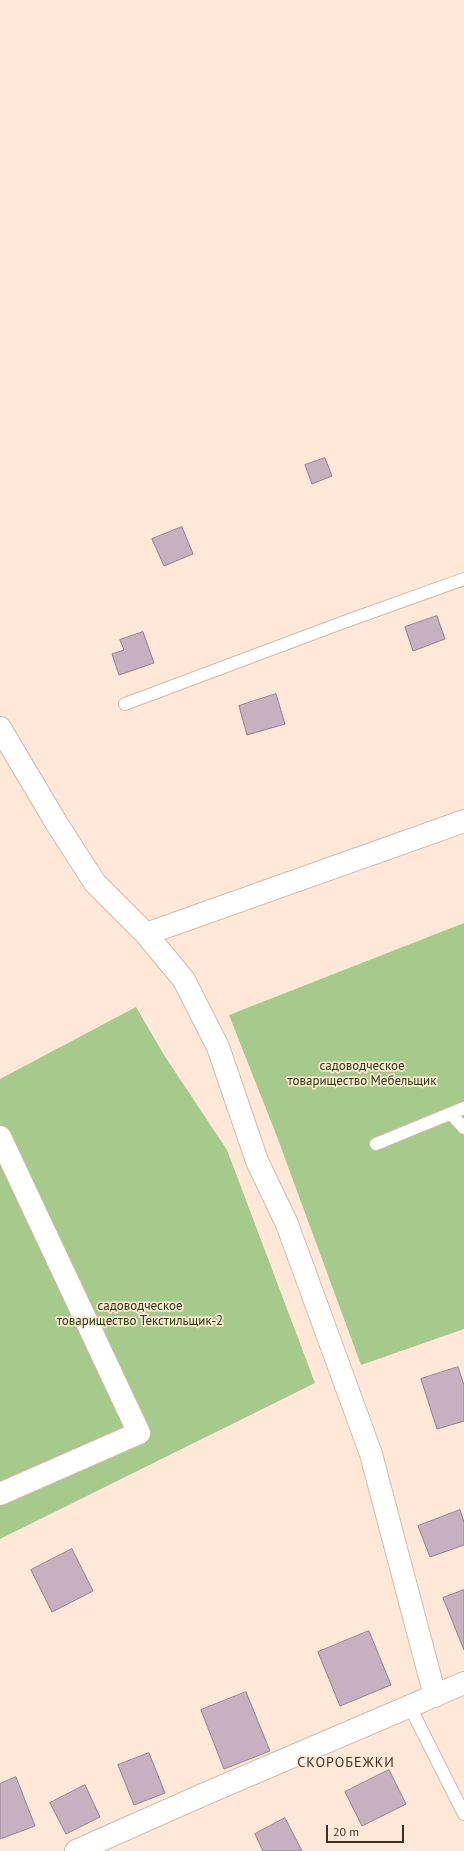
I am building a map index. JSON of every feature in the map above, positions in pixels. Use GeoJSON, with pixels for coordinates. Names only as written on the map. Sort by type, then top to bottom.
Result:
{"type":"FeatureCollection","features":[{"type":"Feature","properties":{"kind":"street"},"geometry":{"type":"LineString","coordinates":[[0,728],[57,824],[95,883],[146,934],[184,980],[218,1046],[257,1161],[287,1224],[371,1454],[435,1696]]}},
{"type":"Feature","properties":{"kind":"street"},"geometry":{"type":"LineString","coordinates":[[146,934],[464,821]]}},
{"type":"Feature","properties":{"kind":"street"},"geometry":{"type":"LineString","coordinates":[[0,1137],[139,1433],[0,1494]]}},
{"type":"Feature","properties":{"kind":"street"},"geometry":{"type":"LineString","coordinates":[[76,1851],[464,1683]]}},
{"type":"Feature","properties":{"kind":"lane"},"geometry":{"type":"LineString","coordinates":[[125,704],[464,579]]}},
{"type":"Feature","properties":{"kind":"lane"},"geometry":{"type":"LineString","coordinates":[[376,1144],[464,1108]]}},
{"type":"Feature","properties":{"kind":"lane"},"geometry":{"type":"LineString","coordinates":[[451,1114],[464,1128]]}},
{"type":"Feature","properties":{"kind":"lane"},"geometry":{"type":"LineString","coordinates":[[410,1707],[464,1814]]}},
{"type":"Feature","properties":{"kind":"green space","name":"садоводческое товарищество Мебельщик"},"geometry":{"type":"Polygon","coordinates":[[[464,923],[464,1329],[361,1365],[276,1134],[229,1015],[464,923]]]}},
{"type":"Feature","properties":{"kind":"green space","name":"садоводческое товарищество Текстильщик-2"},"geometry":{"type":"Polygon","coordinates":[[[136,1007],[164,1055],[227,1150],[315,1383],[0,1539],[0,1079],[136,1007]]]}},
{"type":"Feature","properties":{"kind":"building"},"geometry":{"type":"Polygon","coordinates":[[[325,458],[332,476],[312,484],[305,465],[325,458]]]}},
{"type":"Feature","properties":{"kind":"building"},"geometry":{"type":"Polygon","coordinates":[[[182,527],[193,554],[164,566],[152,539],[182,527]]]}},
{"type":"Feature","properties":{"kind":"building"},"geometry":{"type":"Polygon","coordinates":[[[437,616],[445,639],[413,651],[405,627],[437,616]]]}},
{"type":"Feature","properties":{"kind":"building"},"geometry":{"type":"Polygon","coordinates":[[[143,632],[154,663],[119,675],[112,654],[124,650],[120,640],[143,632]]]}},
{"type":"Feature","properties":{"kind":"building"},"geometry":{"type":"Polygon","coordinates":[[[276,694],[285,724],[247,735],[239,706],[276,694]]]}},
{"type":"Feature","properties":{"kind":"building"},"geometry":{"type":"Polygon","coordinates":[[[458,1367],[464,1385],[464,1421],[437,1429],[421,1379],[458,1367]]]}},
{"type":"Feature","properties":{"kind":"building"},"geometry":{"type":"Polygon","coordinates":[[[460,1510],[464,1522],[464,1545],[430,1557],[418,1526],[460,1510]]]}},
{"type":"Feature","properties":{"kind":"building"},"geometry":{"type":"Polygon","coordinates":[[[72,1549],[93,1591],[52,1612],[31,1570],[72,1549]]]}},
{"type":"Feature","properties":{"kind":"building"},"geometry":{"type":"Polygon","coordinates":[[[464,1590],[464,1650],[443,1598],[464,1590]]]}},
{"type":"Feature","properties":{"kind":"building"},"geometry":{"type":"Polygon","coordinates":[[[369,1631],[391,1685],[340,1706],[318,1652],[369,1631]]]}},
{"type":"Feature","properties":{"kind":"building"},"geometry":{"type":"Polygon","coordinates":[[[246,1692],[270,1751],[224,1769],[201,1710],[246,1692]]]}},
{"type":"Feature","properties":{"kind":"building"},"geometry":{"type":"Polygon","coordinates":[[[149,1753],[165,1793],[134,1805],[118,1765],[149,1753]]]}},
{"type":"Feature","properties":{"kind":"building"},"geometry":{"type":"Polygon","coordinates":[[[389,1770],[406,1804],[362,1826],[345,1792],[389,1770]]]}},
{"type":"Feature","properties":{"kind":"building"},"geometry":{"type":"Polygon","coordinates":[[[16,1777],[35,1826],[0,1839],[0,1784],[16,1777]]]}},
{"type":"Feature","properties":{"kind":"building"},"geometry":{"type":"Polygon","coordinates":[[[85,1785],[100,1817],[66,1834],[50,1803],[85,1785]]]}},
{"type":"Feature","properties":{"kind":"building"},"geometry":{"type":"Polygon","coordinates":[[[285,1818],[302,1851],[263,1851],[255,1834],[285,1818]]]}},
{"type":"Feature","properties":{"kind":"district","name":"СКОРОБЕЖКИ"},"geometry":{"type":"Point","coordinates":[346,1763]}}]}
